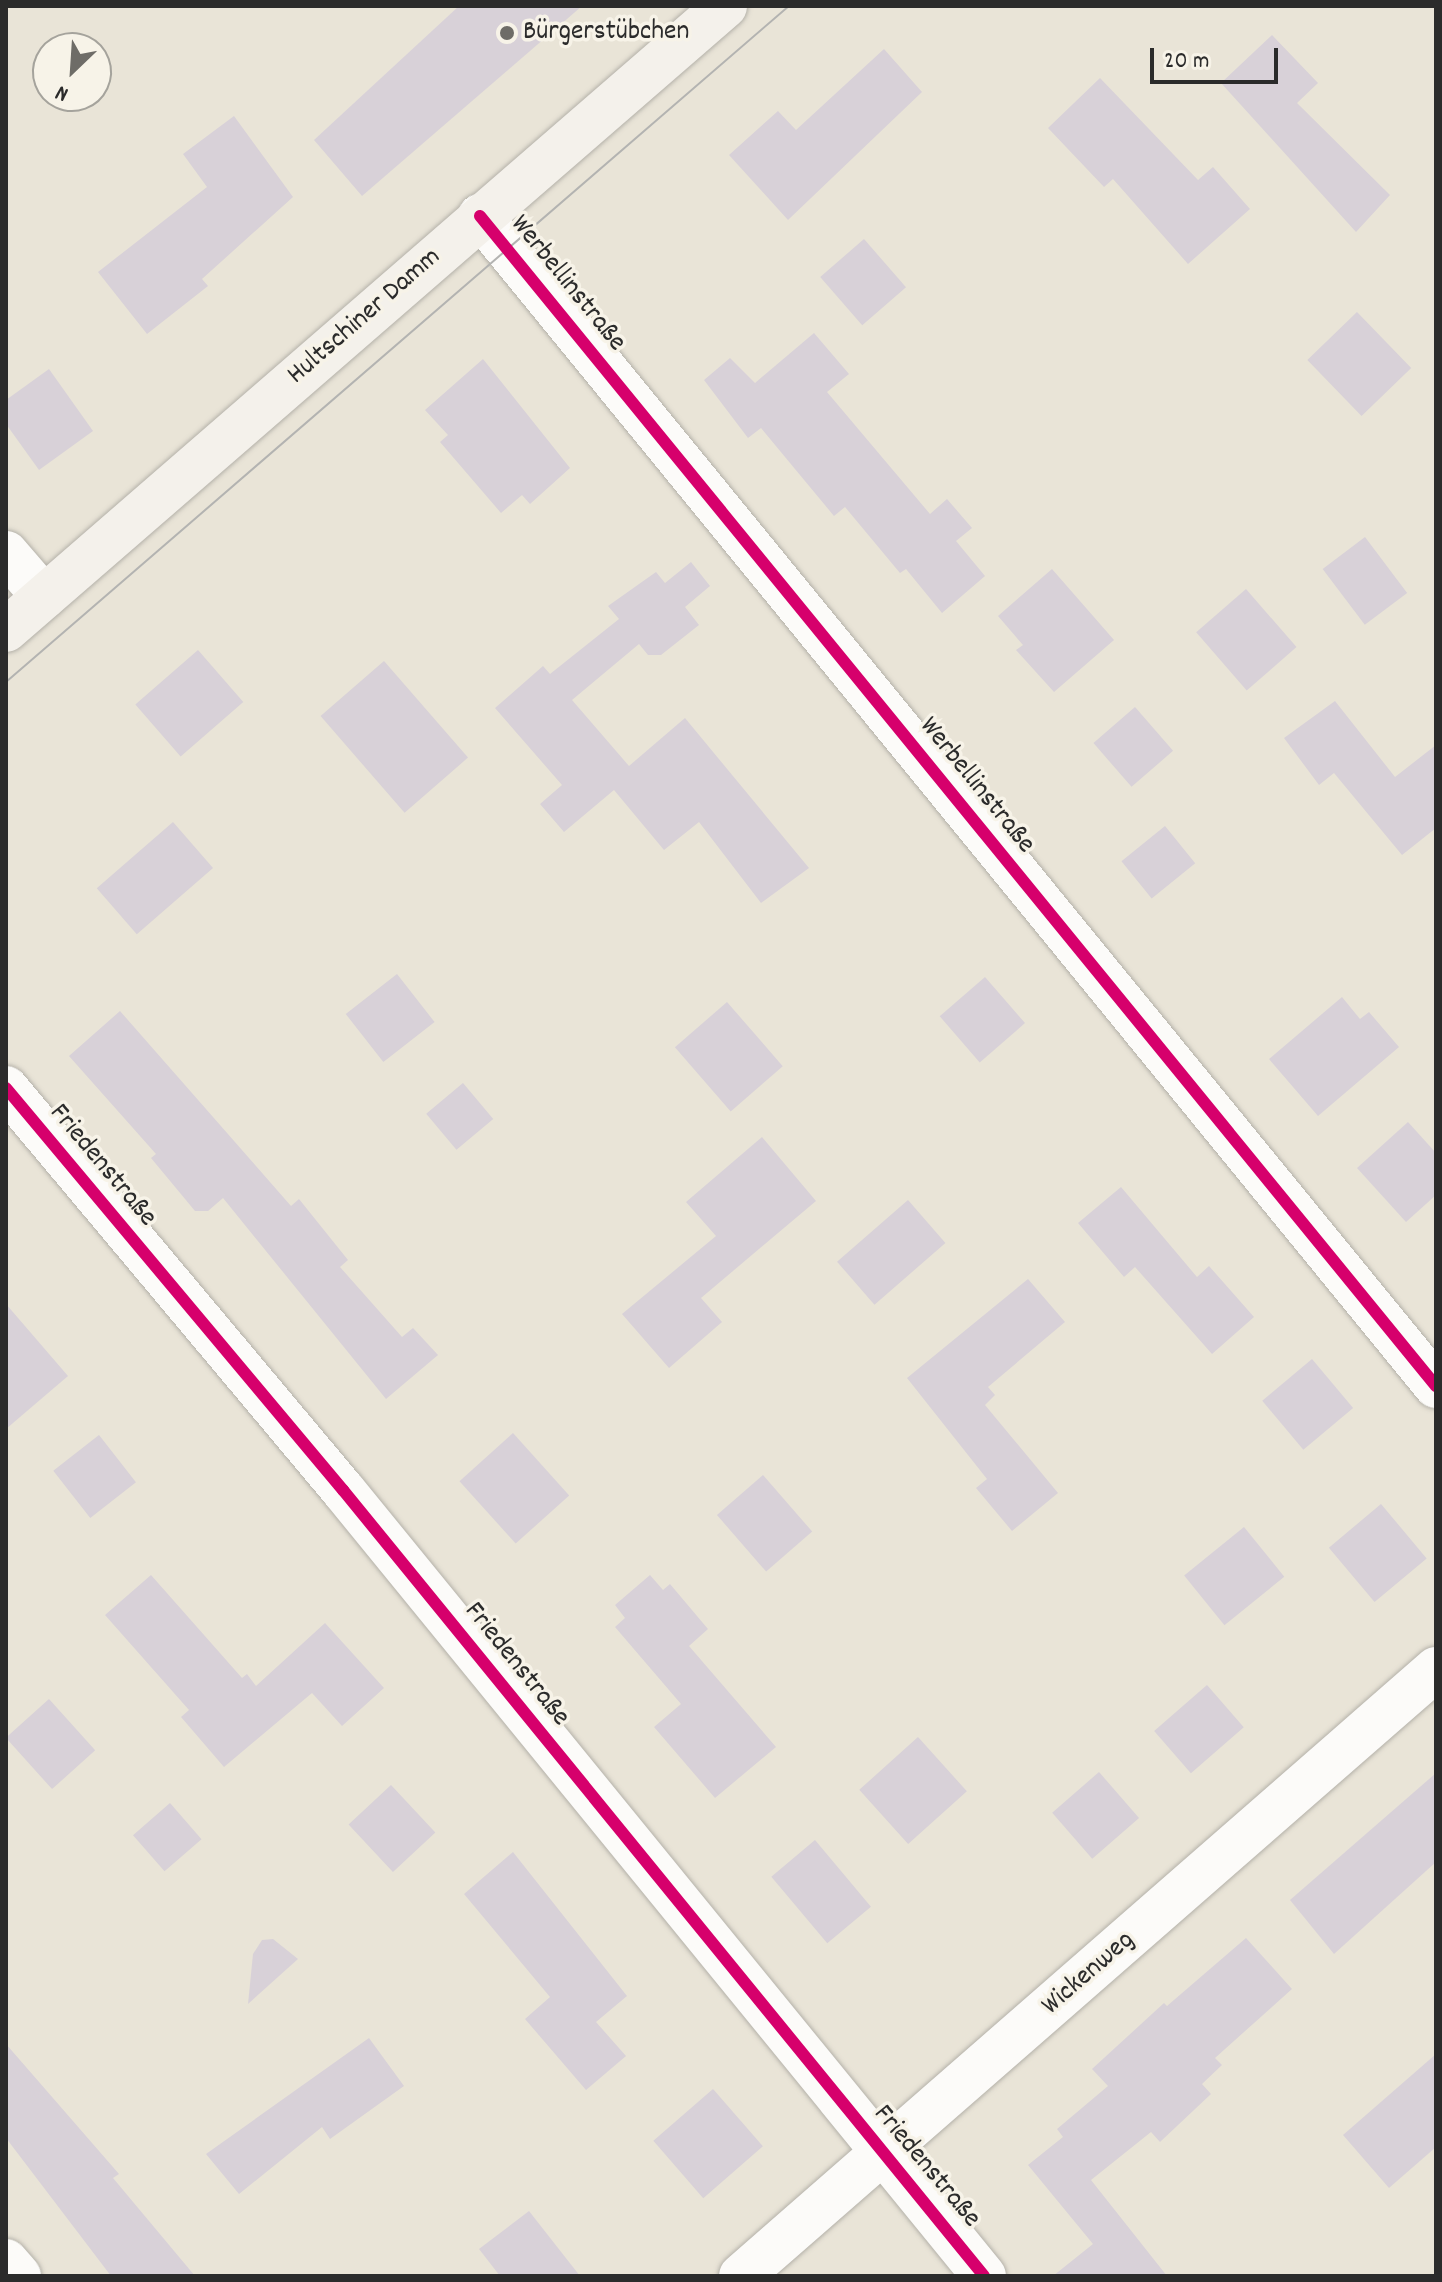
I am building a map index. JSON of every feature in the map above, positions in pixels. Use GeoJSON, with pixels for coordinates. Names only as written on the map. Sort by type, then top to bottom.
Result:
{"type":"FeatureCollection","features":[{"type":"Feature","properties":{"kind":"main road","name":"Hultschiner Damm"},"geometry":{"type":"LineString","coordinates":[[6,630],[725,6]]}},
{"type":"Feature","properties":{"kind":"street","name":"Werbellinstraße"},"geometry":{"type":"LineString","coordinates":[[480,216],[1436,1386]]}},
{"type":"Feature","properties":{"kind":"street"},"geometry":{"type":"LineString","coordinates":[[6,553],[44,597]]}},
{"type":"Feature","properties":{"kind":"street","name":"Friedenstraße"},"geometry":{"type":"LineString","coordinates":[[6,1088],[343,1490],[984,2276]]}},
{"type":"Feature","properties":{"kind":"street","name":"Wickenweg"},"geometry":{"type":"LineString","coordinates":[[741,2276],[1436,1669]]}},
{"type":"Feature","properties":{"kind":"street"},"geometry":{"type":"LineString","coordinates":[[6,2261],[19,2276]]}},
{"type":"Feature","properties":{"kind":"building"},"geometry":{"type":"Polygon","coordinates":[[[459,6],[582,6],[362,196],[314,140],[459,6]]]}},
{"type":"Feature","properties":{"kind":"building"},"geometry":{"type":"Polygon","coordinates":[[[1272,35],[1318,83],[1297,103],[1390,195],[1356,232],[1221,83],[1272,35]]]}},
{"type":"Feature","properties":{"kind":"building"},"geometry":{"type":"Polygon","coordinates":[[[884,49],[922,92],[788,220],[729,155],[778,111],[796,130],[884,49]]]}},
{"type":"Feature","properties":{"kind":"building"},"geometry":{"type":"Polygon","coordinates":[[[1100,78],[1198,180],[1213,167],[1250,209],[1188,264],[1113,179],[1104,187],[1048,128],[1100,78]]]}},
{"type":"Feature","properties":{"kind":"building"},"geometry":{"type":"Polygon","coordinates":[[[234,116],[293,197],[202,279],[208,286],[147,334],[98,272],[207,187],[183,154],[234,116]]]}},
{"type":"Feature","properties":{"kind":"building"},"geometry":{"type":"Polygon","coordinates":[[[864,239],[906,287],[862,325],[820,277],[864,239]]]}},
{"type":"Feature","properties":{"kind":"building"},"geometry":{"type":"Polygon","coordinates":[[[1357,312],[1411,368],[1362,416],[1307,360],[1357,312]]]}},
{"type":"Feature","properties":{"kind":"building"},"geometry":{"type":"Polygon","coordinates":[[[814,333],[849,374],[827,392],[930,514],[947,499],[972,528],[956,541],[985,576],[942,613],[906,569],[900,573],[845,507],[834,516],[761,428],[748,438],[704,380],[730,358],[755,383],[814,333]]]}},
{"type":"Feature","properties":{"kind":"building"},"geometry":{"type":"Polygon","coordinates":[[[483,359],[570,468],[530,504],[522,495],[501,513],[440,442],[448,435],[425,410],[483,359]]]}},
{"type":"Feature","properties":{"kind":"building"},"geometry":{"type":"Polygon","coordinates":[[[49,369],[93,431],[39,470],[6,424],[6,400],[49,369]]]}},
{"type":"Feature","properties":{"kind":"building"},"geometry":{"type":"Polygon","coordinates":[[[1365,537],[1407,593],[1365,625],[1323,569],[1365,537]]]}},
{"type":"Feature","properties":{"kind":"building"},"geometry":{"type":"Polygon","coordinates":[[[691,562],[710,586],[685,607],[699,625],[661,655],[648,655],[639,644],[572,700],[629,766],[685,718],[809,868],[761,903],[699,822],[664,850],[614,790],[564,832],[540,804],[562,785],[495,708],[543,666],[550,674],[619,619],[608,606],[656,572],[665,583],[691,562]]]}},
{"type":"Feature","properties":{"kind":"building"},"geometry":{"type":"Polygon","coordinates":[[[1052,569],[1114,640],[1054,692],[1016,650],[1023,645],[998,616],[1052,569]]]}},
{"type":"Feature","properties":{"kind":"building"},"geometry":{"type":"Polygon","coordinates":[[[1246,589],[1297,647],[1247,690],[1196,632],[1246,589]]]}},
{"type":"Feature","properties":{"kind":"building"},"geometry":{"type":"Polygon","coordinates":[[[198,650],[243,702],[181,757],[135,704],[198,650]]]}},
{"type":"Feature","properties":{"kind":"building"},"geometry":{"type":"Polygon","coordinates":[[[384,661],[468,758],[405,813],[321,716],[384,661]]]}},
{"type":"Feature","properties":{"kind":"building"},"geometry":{"type":"Polygon","coordinates":[[[1335,701],[1395,777],[1436,745],[1436,828],[1402,855],[1334,773],[1319,785],[1284,738],[1335,701]]]}},
{"type":"Feature","properties":{"kind":"building"},"geometry":{"type":"Polygon","coordinates":[[[1135,707],[1173,751],[1132,787],[1093,743],[1135,707]]]}},
{"type":"Feature","properties":{"kind":"building"},"geometry":{"type":"Polygon","coordinates":[[[173,822],[213,868],[137,934],[97,888],[173,822]]]}},
{"type":"Feature","properties":{"kind":"building"},"geometry":{"type":"Polygon","coordinates":[[[1165,826],[1195,863],[1152,899],[1121,861],[1165,826]]]}},
{"type":"Feature","properties":{"kind":"building"},"geometry":{"type":"Polygon","coordinates":[[[397,974],[435,1022],[383,1062],[346,1014],[397,974]]]}},
{"type":"Feature","properties":{"kind":"building"},"geometry":{"type":"Polygon","coordinates":[[[985,977],[1025,1023],[980,1062],[940,1016],[985,977]]]}},
{"type":"Feature","properties":{"kind":"building"},"geometry":{"type":"Polygon","coordinates":[[[1342,997],[1360,1019],[1369,1012],[1399,1047],[1318,1116],[1269,1059],[1342,997]]]}},
{"type":"Feature","properties":{"kind":"building"},"geometry":{"type":"Polygon","coordinates":[[[727,1002],[783,1066],[731,1111],[675,1047],[727,1002]]]}},
{"type":"Feature","properties":{"kind":"building"},"geometry":{"type":"Polygon","coordinates":[[[120,1011],[291,1206],[299,1199],[348,1260],[340,1267],[402,1337],[413,1328],[438,1355],[386,1399],[223,1198],[208,1211],[195,1211],[151,1158],[156,1154],[69,1056],[120,1011]]]}},
{"type":"Feature","properties":{"kind":"building"},"geometry":{"type":"Polygon","coordinates":[[[463,1083],[493,1119],[456,1150],[426,1114],[463,1083]]]}},
{"type":"Feature","properties":{"kind":"building"},"geometry":{"type":"Polygon","coordinates":[[[1408,1122],[1436,1153],[1436,1195],[1406,1222],[1357,1168],[1408,1122]]]}},
{"type":"Feature","properties":{"kind":"building"},"geometry":{"type":"Polygon","coordinates":[[[762,1137],[816,1201],[701,1298],[722,1322],[669,1368],[622,1314],[716,1236],[686,1202],[762,1137]]]}},
{"type":"Feature","properties":{"kind":"building"},"geometry":{"type":"Polygon","coordinates":[[[1121,1187],[1197,1277],[1209,1266],[1254,1317],[1212,1354],[1135,1267],[1124,1277],[1078,1223],[1121,1187]]]}},
{"type":"Feature","properties":{"kind":"building"},"geometry":{"type":"Polygon","coordinates":[[[908,1200],[945,1243],[874,1305],[837,1262],[908,1200]]]}},
{"type":"Feature","properties":{"kind":"building"},"geometry":{"type":"Polygon","coordinates":[[[1028,1279],[1065,1322],[988,1387],[995,1395],[985,1405],[1058,1493],[1012,1531],[976,1488],[987,1479],[907,1378],[1028,1279]]]}},
{"type":"Feature","properties":{"kind":"building"},"geometry":{"type":"Polygon","coordinates":[[[6,1304],[68,1376],[6,1429],[6,1304]]]}},
{"type":"Feature","properties":{"kind":"building"},"geometry":{"type":"Polygon","coordinates":[[[1312,1359],[1353,1408],[1303,1450],[1262,1401],[1312,1359]]]}},
{"type":"Feature","properties":{"kind":"building"},"geometry":{"type":"Polygon","coordinates":[[[513,1433],[569,1495],[516,1544],[459,1481],[513,1433]]]}},
{"type":"Feature","properties":{"kind":"building"},"geometry":{"type":"Polygon","coordinates":[[[99,1435],[136,1482],[90,1518],[53,1471],[99,1435]]]}},
{"type":"Feature","properties":{"kind":"building"},"geometry":{"type":"Polygon","coordinates":[[[763,1475],[812,1532],[766,1572],[717,1515],[763,1475]]]}},
{"type":"Feature","properties":{"kind":"building"},"geometry":{"type":"Polygon","coordinates":[[[1381,1504],[1427,1558],[1375,1602],[1329,1548],[1381,1504]]]}},
{"type":"Feature","properties":{"kind":"building"},"geometry":{"type":"Polygon","coordinates":[[[1244,1527],[1284,1577],[1224,1625],[1184,1575],[1244,1527]]]}},
{"type":"Feature","properties":{"kind":"building"},"geometry":{"type":"Polygon","coordinates":[[[151,1575],[242,1678],[247,1674],[256,1686],[325,1623],[384,1688],[342,1726],[312,1693],[224,1767],[181,1717],[189,1710],[105,1615],[151,1575]]]}},
{"type":"Feature","properties":{"kind":"building"},"geometry":{"type":"Polygon","coordinates":[[[650,1575],[663,1590],[670,1584],[708,1629],[689,1646],[776,1747],[715,1798],[654,1727],[681,1704],[615,1627],[625,1618],[615,1605],[650,1575]]]}},
{"type":"Feature","properties":{"kind":"building"},"geometry":{"type":"Polygon","coordinates":[[[1207,1685],[1244,1727],[1191,1773],[1154,1731],[1207,1685]]]}},
{"type":"Feature","properties":{"kind":"building"},"geometry":{"type":"Polygon","coordinates":[[[49,1699],[95,1750],[52,1789],[6,1738],[49,1699]]]}},
{"type":"Feature","properties":{"kind":"building"},"geometry":{"type":"Polygon","coordinates":[[[918,1737],[967,1791],[908,1844],[859,1790],[918,1737]]]}},
{"type":"Feature","properties":{"kind":"building"},"geometry":{"type":"Polygon","coordinates":[[[1099,1772],[1139,1818],[1092,1859],[1052,1813],[1099,1772]]]}},
{"type":"Feature","properties":{"kind":"building"},"geometry":{"type":"Polygon","coordinates":[[[1436,1773],[1436,1862],[1334,1954],[1290,1900],[1436,1773]]]}},
{"type":"Feature","properties":{"kind":"building"},"geometry":{"type":"Polygon","coordinates":[[[391,1785],[435,1833],[393,1872],[349,1825],[391,1785]]]}},
{"type":"Feature","properties":{"kind":"building"},"geometry":{"type":"Polygon","coordinates":[[[170,1803],[201,1839],[165,1871],[133,1835],[170,1803]]]}},
{"type":"Feature","properties":{"kind":"building"},"geometry":{"type":"Polygon","coordinates":[[[815,1840],[871,1907],[827,1943],[771,1877],[815,1840]]]}},
{"type":"Feature","properties":{"kind":"building"},"geometry":{"type":"Polygon","coordinates":[[[513,1852],[627,1996],[596,2022],[626,2056],[586,2090],[525,2019],[550,1997],[464,1894],[513,1852]]]}},
{"type":"Feature","properties":{"kind":"building"},"geometry":{"type":"Polygon","coordinates":[[[1246,1938],[1292,1989],[1215,2058],[1222,2065],[1202,2084],[1211,2094],[1160,2142],[1151,2132],[1091,2180],[1167,2276],[1053,2276],[1093,2244],[1028,2165],[1063,2137],[1057,2129],[1108,2086],[1092,2069],[1164,2003],[1167,2006],[1246,1938]]]}},
{"type":"Feature","properties":{"kind":"building"},"geometry":{"type":"Polygon","coordinates":[[[273,1939],[298,1959],[248,2004],[253,1954],[262,1940],[273,1939]]]}},
{"type":"Feature","properties":{"kind":"building"},"geometry":{"type":"Polygon","coordinates":[[[369,2038],[404,2086],[330,2139],[322,2127],[239,2194],[206,2154],[369,2038]]]}},
{"type":"Feature","properties":{"kind":"building"},"geometry":{"type":"Polygon","coordinates":[[[6,2044],[119,2174],[113,2178],[195,2276],[111,2276],[6,2138],[6,2044]]]}},
{"type":"Feature","properties":{"kind":"building"},"geometry":{"type":"Polygon","coordinates":[[[1436,2054],[1436,2147],[1389,2188],[1343,2135],[1436,2054]]]}},
{"type":"Feature","properties":{"kind":"building"},"geometry":{"type":"Polygon","coordinates":[[[713,2089],[763,2146],[703,2198],[653,2141],[713,2089]]]}},
{"type":"Feature","properties":{"kind":"building"},"geometry":{"type":"Polygon","coordinates":[[[529,2211],[580,2276],[500,2276],[479,2249],[529,2211]]]}},
{"type":"Feature","properties":{"kind":"tram line"},"geometry":{"type":"LineString","coordinates":[[6,682],[789,6]]}},
{"type":"Feature","properties":{"kind":"cycle path"},"geometry":{"type":"LineString","coordinates":[[480,216],[1436,1386]]}},
{"type":"Feature","properties":{"kind":"cycle path"},"geometry":{"type":"LineString","coordinates":[[6,1088],[343,1490],[984,2276]]}},
{"type":"Feature","properties":{"kind":"place","name":"Bürgerstübchen"},"geometry":{"type":"Point","coordinates":[507,33]}}]}
